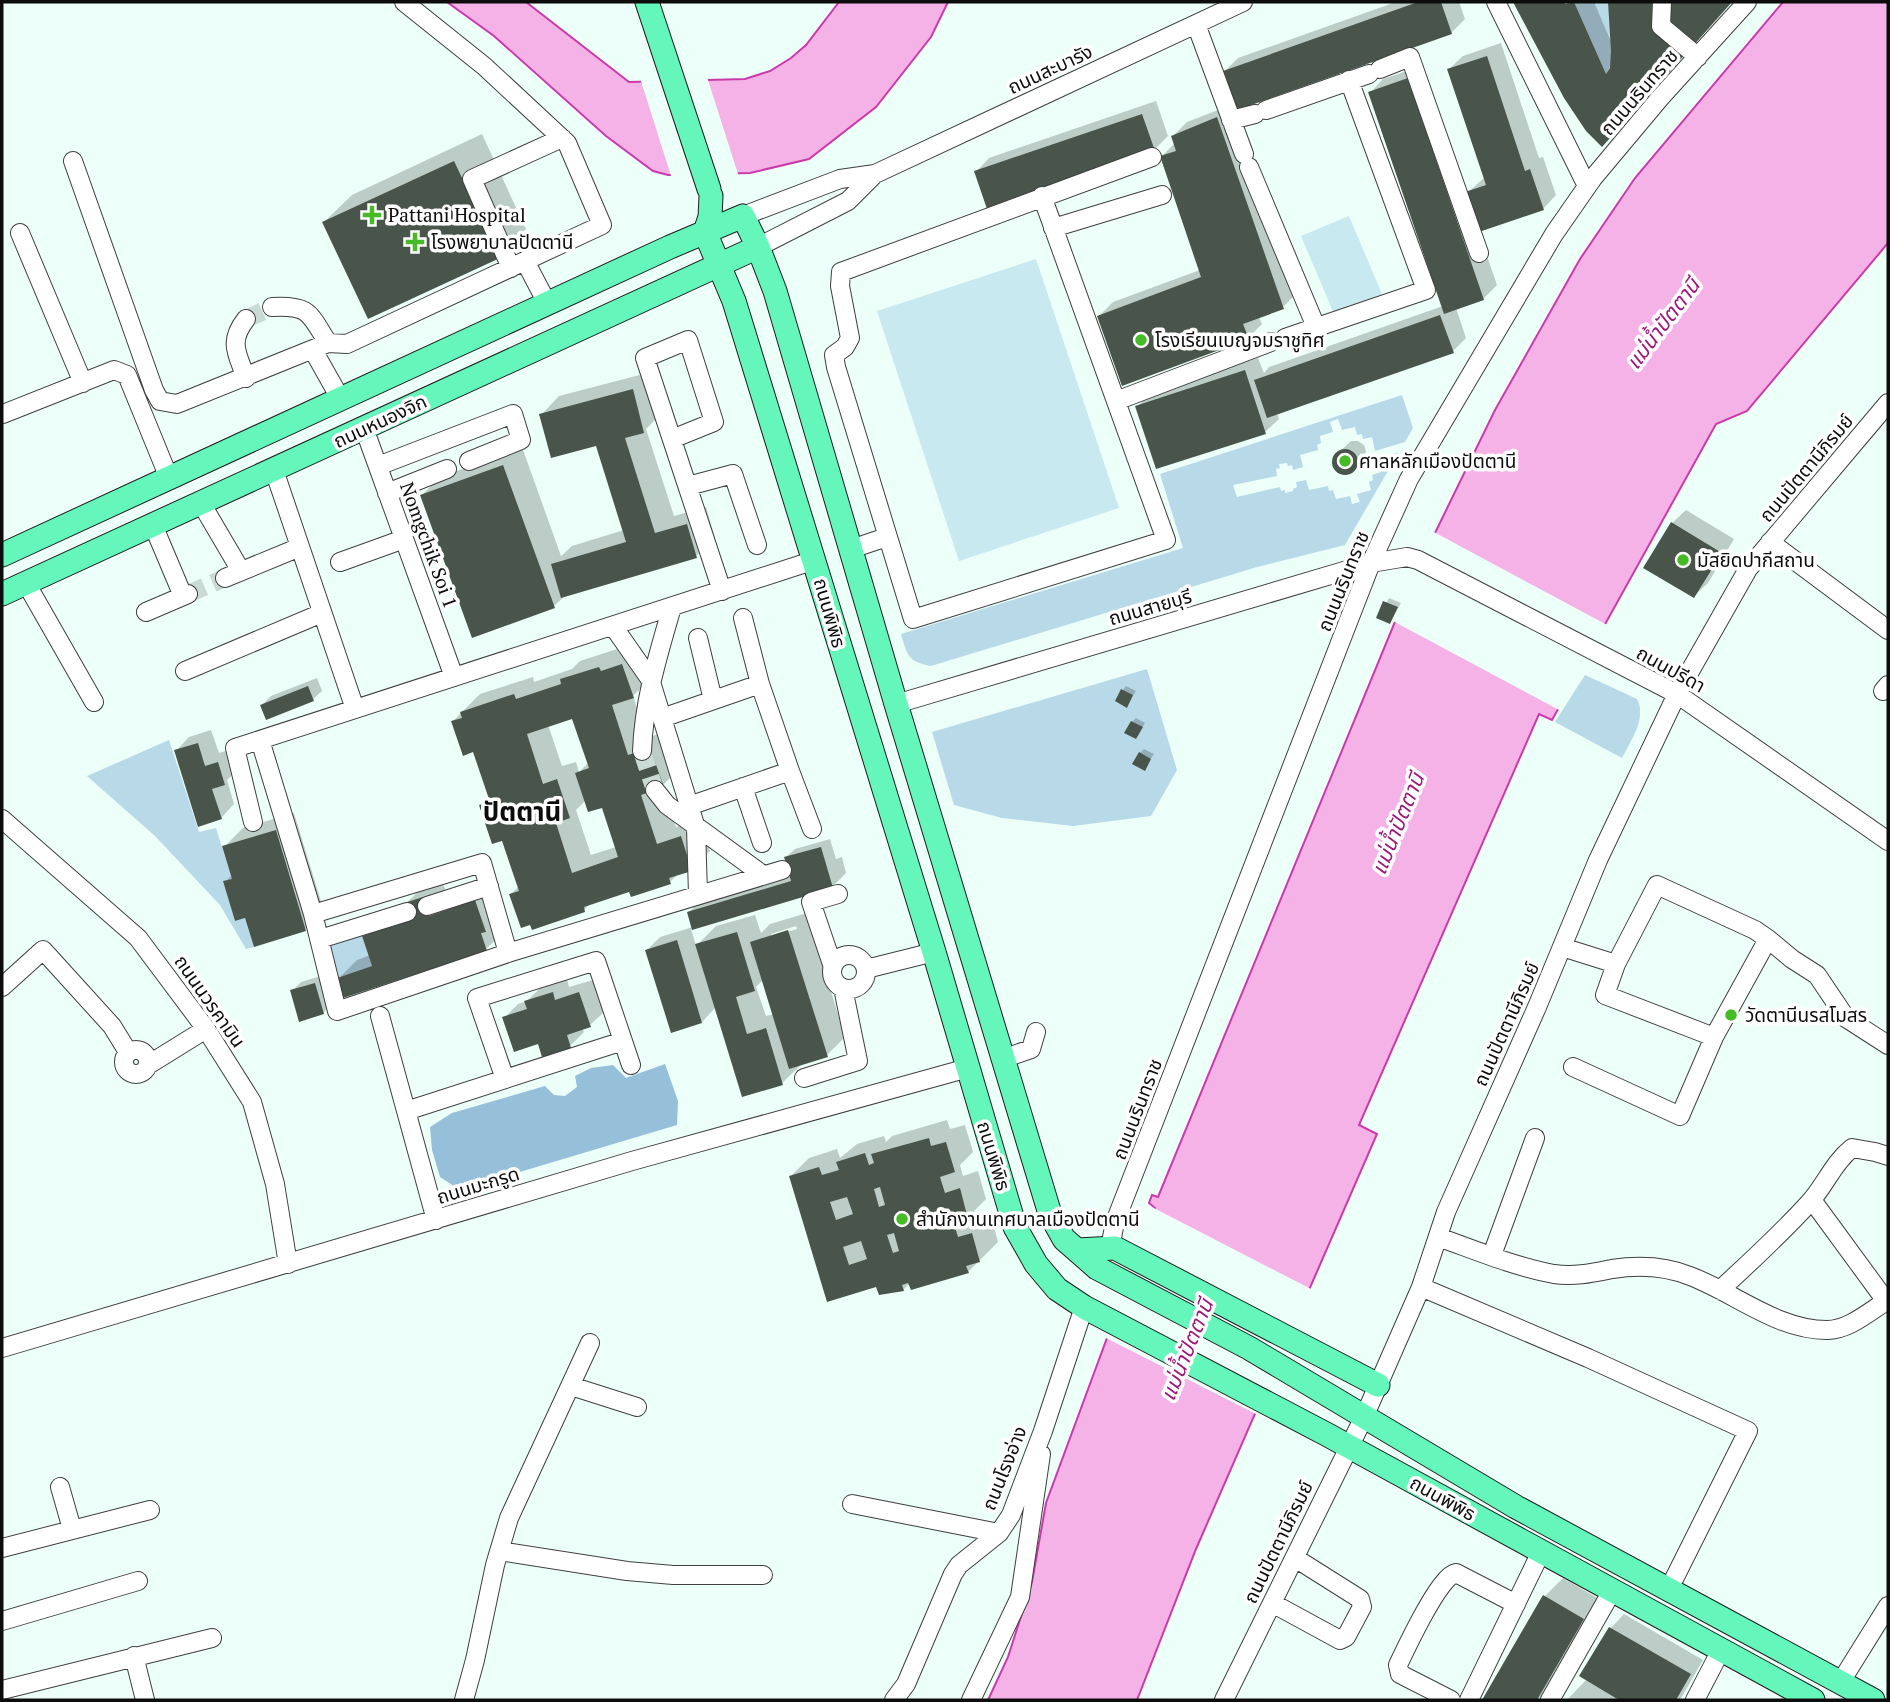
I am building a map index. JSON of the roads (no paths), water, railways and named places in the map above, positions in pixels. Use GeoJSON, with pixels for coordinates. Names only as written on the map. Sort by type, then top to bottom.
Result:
{"type":"FeatureCollection","features":[{"type":"Feature","properties":{"kind":"main road"},"geometry":{"type":"LineString","coordinates":[[647,2],[710,192],[710,216],[705,232]]}},
{"type":"Feature","properties":{"kind":"main road"},"geometry":{"type":"LineString","coordinates":[[710,192],[726,207],[743,216]]}},
{"type":"Feature","properties":{"kind":"main road","name":"ถนนหนองจิก"},"geometry":{"type":"LineString","coordinates":[[2,555],[547,303],[743,216]]}},
{"type":"Feature","properties":{"kind":"main road","name":"ถนนพิพิธ"},"geometry":{"type":"LineString","coordinates":[[743,216],[775,291],[893,694],[1050,1213],[1064,1239],[1097,1268],[1250,1348],[1516,1507],[1873,1700]]}},
{"type":"Feature","properties":{"kind":"main road","name":"ถนนพิพิธ"},"geometry":{"type":"LineString","coordinates":[[705,232],[734,301],[815,560],[1016,1227],[1036,1264],[1057,1289],[1091,1311],[1326,1434],[1813,1700]]}},
{"type":"Feature","properties":{"kind":"main road","name":"ถนนหนองจิก"},"geometry":{"type":"LineString","coordinates":[[2,594],[758,247]]}},
{"type":"Feature","properties":{"kind":"main road"},"geometry":{"type":"LineString","coordinates":[[259,435],[274,470]]}},
{"type":"Feature","properties":{"kind":"main road"},"geometry":{"type":"LineString","coordinates":[[169,478],[192,507]]}},
{"type":"Feature","properties":{"kind":"main road"},"geometry":{"type":"LineString","coordinates":[[815,560],[851,549]]}},
{"type":"Feature","properties":{"kind":"main road"},"geometry":{"type":"LineString","coordinates":[[854,695],[893,694]]}},
{"type":"Feature","properties":{"kind":"main road"},"geometry":{"type":"LineString","coordinates":[[897,833],[933,821]]}},
{"type":"Feature","properties":{"kind":"main road"},"geometry":{"type":"LineString","coordinates":[[934,952],[969,941]]}},
{"type":"Feature","properties":{"kind":"main road"},"geometry":{"type":"LineString","coordinates":[[968,1068],[1004,1058]]}},
{"type":"Feature","properties":{"kind":"main road"},"geometry":{"type":"LineString","coordinates":[[1077,1250],[1113,1248],[1378,1385]]}},
{"type":"Feature","properties":{"kind":"street"},"geometry":{"type":"LineString","coordinates":[[73,161],[154,390],[160,401],[177,404],[321,347],[347,344],[601,225],[567,143],[484,66],[404,2]]}},
{"type":"Feature","properties":{"kind":"street","name":"ถนนสะบารัง"},"geometry":{"type":"LineString","coordinates":[[875,174],[1243,2]]}},
{"type":"Feature","properties":{"kind":"street"},"geometry":{"type":"LineString","coordinates":[[1496,2],[1587,186]]}},
{"type":"Feature","properties":{"kind":"street"},"geometry":{"type":"LineString","coordinates":[[1662,2],[1661,26],[1698,57]]}},
{"type":"Feature","properties":{"kind":"street","name":"ถนนนรินทราช"},"geometry":{"type":"LineString","coordinates":[[1113,1248],[1115,1222],[1371,563],[1409,479],[1554,234],[1587,186],[1660,98],[1747,2]]}},
{"type":"Feature","properties":{"kind":"street"},"geometry":{"type":"LineString","coordinates":[[1196,24],[1246,161],[1316,327]]}},
{"type":"Feature","properties":{"kind":"street"},"geometry":{"type":"LineString","coordinates":[[1231,120],[1261,112],[1410,58],[1479,253]]}},
{"type":"Feature","properties":{"kind":"street"},"geometry":{"type":"LineString","coordinates":[[1116,401],[1278,340],[1426,290],[1349,80]]}},
{"type":"Feature","properties":{"kind":"street"},"geometry":{"type":"LineString","coordinates":[[547,303],[518,264],[472,179],[562,138]]}},
{"type":"Feature","properties":{"kind":"street"},"geometry":{"type":"LineString","coordinates":[[1042,196],[1167,540],[913,619],[836,367],[834,355],[845,347],[850,338],[840,286],[841,272],[1042,196],[1152,157]]}},
{"type":"Feature","properties":{"kind":"street"},"geometry":{"type":"LineString","coordinates":[[743,216],[840,179],[875,174]]}},
{"type":"Feature","properties":{"kind":"street"},"geometry":{"type":"LineString","coordinates":[[758,247],[848,201],[875,174]]}},
{"type":"Feature","properties":{"kind":"street"},"geometry":{"type":"LineString","coordinates":[[1053,228],[1162,195]]}},
{"type":"Feature","properties":{"kind":"street"},"geometry":{"type":"LineString","coordinates":[[20,233],[83,383]]}},
{"type":"Feature","properties":{"kind":"street"},"geometry":{"type":"LineString","coordinates":[[272,307],[294,306],[309,312],[340,398]]}},
{"type":"Feature","properties":{"kind":"street"},"geometry":{"type":"LineString","coordinates":[[246,319],[237,331],[234,345],[246,378]]}},
{"type":"Feature","properties":{"kind":"street"},"geometry":{"type":"LineString","coordinates":[[672,439],[714,422],[688,340],[645,358],[722,590]]}},
{"type":"Feature","properties":{"kind":"street"},"geometry":{"type":"LineString","coordinates":[[3,414],[114,370],[127,375],[169,478]]}},
{"type":"Feature","properties":{"kind":"street","name":"ถนนปัตตานีภิรมย์"},"geometry":{"type":"LineString","coordinates":[[1224,1700],[1365,1415],[1421,1286],[1446,1212],[1598,860],[1677,694],[1748,569],[1888,403]]}},
{"type":"Feature","properties":{"kind":"street"},"geometry":{"type":"LineString","coordinates":[[378,466],[513,414],[521,440],[469,461]]}},
{"type":"Feature","properties":{"kind":"street","name":"Nomgchik Soi 1"},"geometry":{"type":"LineString","coordinates":[[364,428],[454,677]]}},
{"type":"Feature","properties":{"kind":"street"},"geometry":{"type":"LineString","coordinates":[[274,470],[355,709]]}},
{"type":"Feature","properties":{"kind":"street"},"geometry":{"type":"LineString","coordinates":[[387,493],[447,470]]}},
{"type":"Feature","properties":{"kind":"street"},"geometry":{"type":"LineString","coordinates":[[688,486],[733,474],[757,545]]}},
{"type":"Feature","properties":{"kind":"street"},"geometry":{"type":"LineString","coordinates":[[192,507],[233,574],[300,547]]}},
{"type":"Feature","properties":{"kind":"street"},"geometry":{"type":"LineString","coordinates":[[146,612],[186,595],[153,525]]}},
{"type":"Feature","properties":{"kind":"street"},"geometry":{"type":"LineString","coordinates":[[851,549],[887,537]]}},
{"type":"Feature","properties":{"kind":"street"},"geometry":{"type":"LineString","coordinates":[[340,562],[404,539]]}},
{"type":"Feature","properties":{"kind":"street"},"geometry":{"type":"LineString","coordinates":[[1770,542],[1888,630]]}},
{"type":"Feature","properties":{"kind":"street","name":"ถนนสายบุรี"},"geometry":{"type":"LineString","coordinates":[[893,694],[1371,563],[1407,557],[1418,560]]}},
{"type":"Feature","properties":{"kind":"street"},"geometry":{"type":"LineString","coordinates":[[253,822],[235,748],[815,560]]}},
{"type":"Feature","properties":{"kind":"street","name":"ถนนปรีดา"},"geometry":{"type":"LineString","coordinates":[[1418,560],[1677,694],[1888,841]]}},
{"type":"Feature","properties":{"kind":"street"},"geometry":{"type":"LineString","coordinates":[[26,583],[94,702]]}},
{"type":"Feature","properties":{"kind":"street"},"geometry":{"type":"LineString","coordinates":[[642,751],[643,720],[650,679],[672,607]]}},
{"type":"Feature","properties":{"kind":"street"},"geometry":{"type":"LineString","coordinates":[[185,671],[322,613]]}},
{"type":"Feature","properties":{"kind":"street"},"geometry":{"type":"LineString","coordinates":[[743,618],[760,684],[811,829]]}},
{"type":"Feature","properties":{"kind":"street"},"geometry":{"type":"LineString","coordinates":[[613,626],[650,679],[696,828],[698,894]]}},
{"type":"Feature","properties":{"kind":"street"},"geometry":{"type":"LineString","coordinates":[[698,638],[713,700]]}},
{"type":"Feature","properties":{"kind":"street"},"geometry":{"type":"LineString","coordinates":[[662,718],[760,684]]}},
{"type":"Feature","properties":{"kind":"street"},"geometry":{"type":"LineString","coordinates":[[260,740],[313,914],[337,1011],[508,953],[782,870]]}},
{"type":"Feature","properties":{"kind":"street"},"geometry":{"type":"LineString","coordinates":[[689,806],[790,771]]}},
{"type":"Feature","properties":{"kind":"street"},"geometry":{"type":"LineString","coordinates":[[743,787],[762,843]]}},
{"type":"Feature","properties":{"kind":"street"},"geometry":{"type":"LineString","coordinates":[[655,790],[667,805],[696,828],[763,875]]}},
{"type":"Feature","properties":{"kind":"street","name":"ถนนนวรคามิน"},"geometry":{"type":"LineString","coordinates":[[2,820],[138,938],[206,1029],[252,1102],[275,1184],[288,1264]]}},
{"type":"Feature","properties":{"kind":"street"},"geometry":{"type":"LineString","coordinates":[[313,914],[482,863],[508,953]]}},
{"type":"Feature","properties":{"kind":"street"},"geometry":{"type":"LineString","coordinates":[[426,906],[489,886]]}},
{"type":"Feature","properties":{"kind":"street"},"geometry":{"type":"LineString","coordinates":[[1714,1037],[1605,995],[1616,964],[1657,886],[1755,930],[1817,975],[1846,1018],[1888,1045]]}},
{"type":"Feature","properties":{"kind":"street"},"geometry":{"type":"LineString","coordinates":[[833,967],[811,902],[838,894]]}},
{"type":"Feature","properties":{"kind":"street"},"geometry":{"type":"LineString","coordinates":[[320,939],[407,912]]}},
{"type":"Feature","properties":{"kind":"street"},"geometry":{"type":"LineString","coordinates":[[1573,1067],[1680,1116],[1714,1037],[1768,939]]}},
{"type":"Feature","properties":{"kind":"street"},"geometry":{"type":"LineString","coordinates":[[1562,947],[1616,964]]}},
{"type":"Feature","properties":{"kind":"street"},"geometry":{"type":"LineString","coordinates":[[2,987],[43,950],[112,1026],[128,1052],[124,1066],[129,1072],[136,1074],[143,1072],[148,1065],[206,1029]]}},
{"type":"Feature","properties":{"kind":"street"},"geometry":{"type":"LineString","coordinates":[[866,969],[934,952]]}},
{"type":"Feature","properties":{"kind":"street"},"geometry":{"type":"LineString","coordinates":[[854,956],[862,961],[866,969],[865,978],[860,985],[852,989],[844,988],[836,983],[832,975],[833,967],[838,959],[854,956]]}},
{"type":"Feature","properties":{"kind":"street"},"geometry":{"type":"LineString","coordinates":[[505,1079],[477,998],[596,961],[631,1065]]}},
{"type":"Feature","properties":{"kind":"street"},"geometry":{"type":"LineString","coordinates":[[804,1078],[858,1061],[844,988]]}},
{"type":"Feature","properties":{"kind":"street"},"geometry":{"type":"LineString","coordinates":[[380,1016],[436,1220]]}},
{"type":"Feature","properties":{"kind":"street"},"geometry":{"type":"LineString","coordinates":[[1004,1058],[1031,1049],[1036,1032]]}},
{"type":"Feature","properties":{"kind":"street"},"geometry":{"type":"LineString","coordinates":[[405,1111],[622,1041]]}},
{"type":"Feature","properties":{"kind":"street","name":"ถนนมะกรูด"},"geometry":{"type":"LineString","coordinates":[[2,1348],[645,1157],[968,1068]]}},
{"type":"Feature","properties":{"kind":"street"},"geometry":{"type":"LineString","coordinates":[[1492,1255],[1535,1138]]}},
{"type":"Feature","properties":{"kind":"street"},"geometry":{"type":"LineString","coordinates":[[1720,1290],[1812,1200],[1842,1156],[1852,1149],[1888,1156]]}},
{"type":"Feature","properties":{"kind":"street"},"geometry":{"type":"LineString","coordinates":[[1438,1237],[1555,1274],[1587,1275],[1637,1266],[1662,1268],[1690,1275],[1782,1321],[1802,1328],[1830,1330],[1847,1326],[1887,1300],[1812,1200]]}},
{"type":"Feature","properties":{"kind":"street"},"geometry":{"type":"LineString","coordinates":[[1421,1286],[1748,1431],[1669,1589]]}},
{"type":"Feature","properties":{"kind":"street","name":"ถนนโรงอ่าง"},"geometry":{"type":"LineString","coordinates":[[894,1700],[906,1684],[953,1574],[959,1565],[999,1533],[1011,1516],[1091,1311]]}},
{"type":"Feature","properties":{"kind":"street"},"geometry":{"type":"LineString","coordinates":[[464,1700],[509,1518],[590,1343]]}},
{"type":"Feature","properties":{"kind":"street"},"geometry":{"type":"LineString","coordinates":[[571,1386],[637,1407]]}},
{"type":"Feature","properties":{"kind":"street"},"geometry":{"type":"LineString","coordinates":[[971,1700],[1020,1597],[1043,1431]]}},
{"type":"Feature","properties":{"kind":"street"},"geometry":{"type":"LineString","coordinates":[[60,1488],[72,1530]]}},
{"type":"Feature","properties":{"kind":"street"},"geometry":{"type":"LineString","coordinates":[[852,1504],[999,1533]]}},
{"type":"Feature","properties":{"kind":"street"},"geometry":{"type":"LineString","coordinates":[[2,1549],[150,1510]]}},
{"type":"Feature","properties":{"kind":"street"},"geometry":{"type":"LineString","coordinates":[[499,1551],[627,1571],[673,1575],[763,1575]]}},
{"type":"Feature","properties":{"kind":"street"},"geometry":{"type":"LineString","coordinates":[[1469,1700],[1541,1552]]}},
{"type":"Feature","properties":{"kind":"street"},"geometry":{"type":"LineString","coordinates":[[1272,1603],[1340,1640],[1346,1637],[1357,1617],[1362,1607],[1360,1599],[1295,1558]]}},
{"type":"Feature","properties":{"kind":"street"},"geometry":{"type":"LineString","coordinates":[[1451,1700],[1400,1674],[1398,1665],[1422,1617],[1447,1577],[1456,1573],[1516,1604]]}},
{"type":"Feature","properties":{"kind":"street"},"geometry":{"type":"LineString","coordinates":[[2,1621],[138,1581]]}},
{"type":"Feature","properties":{"kind":"street"},"geometry":{"type":"LineString","coordinates":[[1550,1700],[1612,1591]]}},
{"type":"Feature","properties":{"kind":"street"},"geometry":{"type":"LineString","coordinates":[[1840,1683],[1888,1606]]}},
{"type":"Feature","properties":{"kind":"street"},"geometry":{"type":"LineString","coordinates":[[2,1690],[212,1638]]}},
{"type":"Feature","properties":{"kind":"street"},"geometry":{"type":"LineString","coordinates":[[1695,1700],[1721,1650]]}},
{"type":"Feature","properties":{"kind":"street"},"geometry":{"type":"LineString","coordinates":[[134,1656],[145,1700]]}},
{"type":"Feature","properties":{"kind":"water"},"geometry":{"type":"Polygon","coordinates":[[[447,2],[526,2],[629,82],[745,79],[770,71],[806,45],[839,2],[948,2],[931,37],[876,107],[809,159],[750,173],[668,175],[653,171],[606,136],[494,36],[447,2]]]}},
{"type":"Feature","properties":{"kind":"water","name":"แม่น้ำปัตตานี"},"geometry":{"type":"Polygon","coordinates":[[[1783,2],[1888,2],[1888,243],[1747,411],[1716,424],[1552,720],[1539,714],[1359,1125],[1377,1134],[1196,1549],[1137,1700],[988,1700],[1008,1657],[1032,1582],[1046,1503],[1155,1208],[1149,1203],[1152,1195],[1158,1197],[1413,578],[1495,410],[1580,259],[1635,178],[1783,2]]]}},
{"type":"Feature","properties":{"kind":"tunnel"},"geometry":{"type":"LineString","coordinates":[[246,319],[272,307]]}},
{"type":"Feature","properties":{"kind":"tunnel"},"geometry":{"type":"LineString","coordinates":[[188,594],[225,578]]}},
{"type":"Feature","properties":{"kind":"tunnel"},"geometry":{"type":"LineString","coordinates":[[642,751],[655,790]]}},
{"type":"Feature","properties":{"kind":"place","name":"Pattani Hospital"},"geometry":{"type":"Point","coordinates":[372,215]}},
{"type":"Feature","properties":{"kind":"place","name":"โรงพยาบาลปัตตานี"},"geometry":{"type":"Point","coordinates":[415,242]}},
{"type":"Feature","properties":{"kind":"place","name":"โรงเรียนเบญจมราชูทิศ"},"geometry":{"type":"Point","coordinates":[1141,340]}},
{"type":"Feature","properties":{"kind":"place","name":"ศาลหลักเมืองปัตตานี"},"geometry":{"type":"Point","coordinates":[1345,461]}},
{"type":"Feature","properties":{"kind":"place","name":"มัสยิดปากีสถาน"},"geometry":{"type":"Point","coordinates":[1683,560]}},
{"type":"Feature","properties":{"kind":"place","name":"วัดตานีนรสโมสร"},"geometry":{"type":"Point","coordinates":[1731,1015]}},
{"type":"Feature","properties":{"kind":"place","name":"สำนักงานเทศบาลเมืองปัตตานี"},"geometry":{"type":"Point","coordinates":[902,1219]}},
{"type":"Feature","properties":{"kind":"district","name":"ปัตตานี"},"geometry":{"type":"Point","coordinates":[522,812]}}]}
